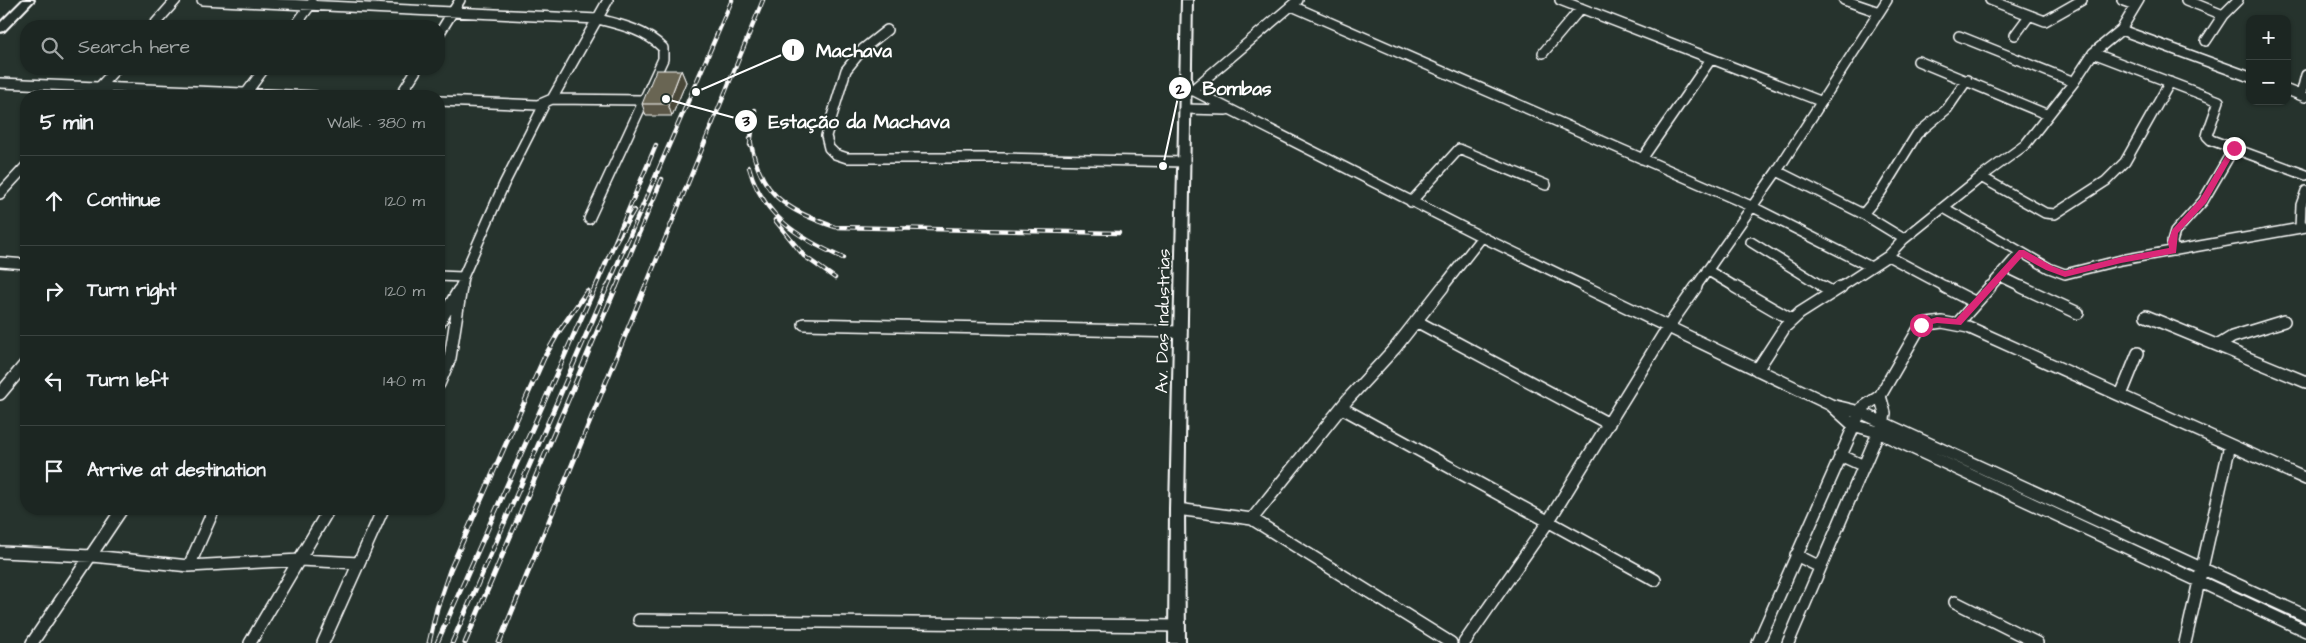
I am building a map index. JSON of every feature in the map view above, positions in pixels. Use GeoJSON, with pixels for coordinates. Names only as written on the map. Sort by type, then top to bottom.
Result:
{"type":"FeatureCollection","features":[{"type":"Feature","properties":{"kind":"main road"},"geometry":{"type":"LineString","coordinates":[[0,28],[29,0]]}},
{"type":"Feature","properties":{"kind":"main road","name":"Av. Das Industrias"},"geometry":{"type":"LineString","coordinates":[[1177,643],[1181,332],[1186,109],[1189,89],[1187,0]]}},
{"type":"Feature","properties":{"kind":"street"},"geometry":{"type":"LineString","coordinates":[[158,20],[176,0]]}},
{"type":"Feature","properties":{"kind":"street"},"geometry":{"type":"LineString","coordinates":[[202,0],[312,3],[598,19],[639,30],[656,40],[663,48],[663,60],[589,219]]}},
{"type":"Feature","properties":{"kind":"street"},"geometry":{"type":"LineString","coordinates":[[445,24],[460,0]]}},
{"type":"Feature","properties":{"kind":"street"},"geometry":{"type":"LineString","coordinates":[[445,312],[462,281],[504,184],[549,101],[608,0]]}},
{"type":"Feature","properties":{"kind":"street"},"geometry":{"type":"LineString","coordinates":[[1560,0],[1820,101]]}},
{"type":"Feature","properties":{"kind":"street"},"geometry":{"type":"LineString","coordinates":[[1844,0],[1879,12]]}},
{"type":"Feature","properties":{"kind":"street"},"geometry":{"type":"LineString","coordinates":[[1464,643],[1548,522],[1668,326],[1776,171],[1887,0]]}},
{"type":"Feature","properties":{"kind":"street"},"geometry":{"type":"LineString","coordinates":[[1990,0],[2046,21],[2082,0]]}},
{"type":"Feature","properties":{"kind":"street"},"geometry":{"type":"LineString","coordinates":[[1757,370],[1785,327],[1792,320],[1888,256],[1904,239],[1981,177],[2025,145],[2094,53],[2121,30],[2138,3],[2122,0]]}},
{"type":"Feature","properties":{"kind":"street"},"geometry":{"type":"LineString","coordinates":[[2186,0],[2223,15]]}},
{"type":"Feature","properties":{"kind":"street"},"geometry":{"type":"LineString","coordinates":[[2206,40],[2223,15],[2238,0]]}},
{"type":"Feature","properties":{"kind":"street"},"geometry":{"type":"LineString","coordinates":[[299,20],[312,3]]}},
{"type":"Feature","properties":{"kind":"street"},"geometry":{"type":"LineString","coordinates":[[1871,267],[1751,206],[1295,3],[1189,89],[1482,237],[1831,405],[1860,412],[1880,427],[2200,582],[2306,631]]}},
{"type":"Feature","properties":{"kind":"street"},"geometry":{"type":"LineString","coordinates":[[1543,53],[1582,8]]}},
{"type":"Feature","properties":{"kind":"street"},"geometry":{"type":"LineString","coordinates":[[2015,35],[2029,16]]}},
{"type":"Feature","properties":{"kind":"street"},"geometry":{"type":"LineString","coordinates":[[887,30],[862,49],[846,70],[826,136],[829,148],[835,154],[854,158],[1003,158],[1185,162]]}},
{"type":"Feature","properties":{"kind":"street"},"geometry":{"type":"LineString","coordinates":[[2121,30],[2246,76]]}},
{"type":"Feature","properties":{"kind":"street"},"geometry":{"type":"LineString","coordinates":[[1959,36],[2074,82]]}},
{"type":"Feature","properties":{"kind":"street"},"geometry":{"type":"LineString","coordinates":[[2094,53],[2219,100],[2219,105],[2207,130],[2207,136],[2215,142],[2306,175]]}},
{"type":"Feature","properties":{"kind":"street"},"geometry":{"type":"LineString","coordinates":[[1642,159],[1711,59]]}},
{"type":"Feature","properties":{"kind":"street"},"geometry":{"type":"LineString","coordinates":[[1918,61],[2048,115]]}},
{"type":"Feature","properties":{"kind":"street"},"geometry":{"type":"LineString","coordinates":[[96,90],[110,75]]}},
{"type":"Feature","properties":{"kind":"street"},"geometry":{"type":"LineString","coordinates":[[249,90],[260,75]]}},
{"type":"Feature","properties":{"kind":"street"},"geometry":{"type":"LineString","coordinates":[[404,90],[413,75]]}},
{"type":"Feature","properties":{"kind":"street"},"geometry":{"type":"LineString","coordinates":[[2291,92],[2303,96],[2306,75]]}},
{"type":"Feature","properties":{"kind":"street"},"geometry":{"type":"LineString","coordinates":[[1862,214],[1881,192],[1918,134],[1947,109],[1967,80]]}},
{"type":"Feature","properties":{"kind":"street"},"geometry":{"type":"LineString","coordinates":[[1981,177],[2045,213],[2055,214],[2106,181],[2125,162],[2170,82]]}},
{"type":"Feature","properties":{"kind":"street"},"geometry":{"type":"LineString","coordinates":[[0,83],[164,90]]}},
{"type":"Feature","properties":{"kind":"street"},"geometry":{"type":"LineString","coordinates":[[445,101],[529,105],[549,101],[643,100]]}},
{"type":"Feature","properties":{"kind":"street"},"geometry":{"type":"LineString","coordinates":[[1186,109],[1230,110]]}},
{"type":"Feature","properties":{"kind":"street"},"geometry":{"type":"LineString","coordinates":[[2174,250],[2172,242],[2175,232],[2203,201],[2234,148]]}},
{"type":"Feature","properties":{"kind":"street"},"geometry":{"type":"LineString","coordinates":[[1411,202],[1459,149],[1546,185]]}},
{"type":"Feature","properties":{"kind":"street"},"geometry":{"type":"LineString","coordinates":[[1776,171],[1862,214],[1904,239]]}},
{"type":"Feature","properties":{"kind":"street"},"geometry":{"type":"LineString","coordinates":[[0,194],[20,172]]}},
{"type":"Feature","properties":{"kind":"street"},"geometry":{"type":"LineString","coordinates":[[1944,208],[2049,268],[2065,274],[2121,260],[2303,227],[2301,205],[2306,191]]}},
{"type":"Feature","properties":{"kind":"street"},"geometry":{"type":"LineString","coordinates":[[1252,519],[1416,321],[1482,237]]}},
{"type":"Feature","properties":{"kind":"street"},"geometry":{"type":"LineString","coordinates":[[1751,242],[1832,292]]}},
{"type":"Feature","properties":{"kind":"street"},"geometry":{"type":"LineString","coordinates":[[1958,323],[2021,252]]}},
{"type":"Feature","properties":{"kind":"street"},"geometry":{"type":"LineString","coordinates":[[1888,256],[1976,303]]}},
{"type":"Feature","properties":{"kind":"street"},"geometry":{"type":"LineString","coordinates":[[0,262],[20,264]]}},
{"type":"Feature","properties":{"kind":"street"},"geometry":{"type":"LineString","coordinates":[[1707,270],[1792,320]]}},
{"type":"Feature","properties":{"kind":"street"},"geometry":{"type":"LineString","coordinates":[[2000,276],[2078,313]]}},
{"type":"Feature","properties":{"kind":"street"},"geometry":{"type":"LineString","coordinates":[[445,277],[462,281]]}},
{"type":"Feature","properties":{"kind":"street"},"geometry":{"type":"LineString","coordinates":[[445,370],[450,358],[462,281]]}},
{"type":"Feature","properties":{"kind":"street"},"geometry":{"type":"LineString","coordinates":[[2146,316],[2306,382]]}},
{"type":"Feature","properties":{"kind":"street"},"geometry":{"type":"LineString","coordinates":[[1758,643],[1860,412],[1864,405],[1880,396],[1921,325],[1937,320],[1958,323],[2306,479]]}},
{"type":"Feature","properties":{"kind":"street"},"geometry":{"type":"LineString","coordinates":[[1416,321],[1609,424]]}},
{"type":"Feature","properties":{"kind":"street"},"geometry":{"type":"LineString","coordinates":[[2219,345],[2232,337],[2284,321]]}},
{"type":"Feature","properties":{"kind":"street"},"geometry":{"type":"LineString","coordinates":[[804,324],[1181,332]]}},
{"type":"Feature","properties":{"kind":"street"},"geometry":{"type":"LineString","coordinates":[[2120,395],[2138,353]]}},
{"type":"Feature","properties":{"kind":"street"},"geometry":{"type":"LineString","coordinates":[[0,394],[20,370]]}},
{"type":"Feature","properties":{"kind":"street"},"geometry":{"type":"LineString","coordinates":[[1788,643],[1886,413],[1880,396]]}},
{"type":"Feature","properties":{"kind":"street"},"geometry":{"type":"LineString","coordinates":[[1831,405],[1853,425],[1880,427],[2202,568],[2306,616]]}},
{"type":"Feature","properties":{"kind":"street"},"geometry":{"type":"LineString","coordinates":[[1342,408],[1655,580]]}},
{"type":"Feature","properties":{"kind":"street"},"geometry":{"type":"LineString","coordinates":[[2185,643],[2230,444]]}},
{"type":"Feature","properties":{"kind":"street"},"geometry":{"type":"LineString","coordinates":[[1840,455],[1864,466]]}},
{"type":"Feature","properties":{"kind":"street"},"geometry":{"type":"LineString","coordinates":[[1178,509],[1252,519],[1452,643]]}},
{"type":"Feature","properties":{"kind":"street"},"geometry":{"type":"LineString","coordinates":[[32,643],[118,515]]}},
{"type":"Feature","properties":{"kind":"street"},"geometry":{"type":"LineString","coordinates":[[189,566],[214,515]]}},
{"type":"Feature","properties":{"kind":"street"},"geometry":{"type":"LineString","coordinates":[[250,643],[326,515]]}},
{"type":"Feature","properties":{"kind":"street"},"geometry":{"type":"LineString","coordinates":[[323,643],[380,515]]}},
{"type":"Feature","properties":{"kind":"street"},"geometry":{"type":"LineString","coordinates":[[0,552],[92,556],[189,566],[300,560],[359,563]]}},
{"type":"Feature","properties":{"kind":"street"},"geometry":{"type":"LineString","coordinates":[[1796,555],[1820,568]]}},
{"type":"Feature","properties":{"kind":"street"},"geometry":{"type":"LineString","coordinates":[[1955,602],[2037,643]]}},
{"type":"Feature","properties":{"kind":"street"},"geometry":{"type":"LineString","coordinates":[[639,620],[1178,626]]}},
{"type":"Feature","properties":{"kind":"building"},"geometry":{"type":"Polygon","coordinates":[[[656,70],[681,70],[668,104],[642,104],[656,70]]]}},
{"type":"Feature","properties":{"kind":"railway"},"geometry":{"type":"LineString","coordinates":[[607,288],[732,0]]}},
{"type":"Feature","properties":{"kind":"railway"},"geometry":{"type":"LineString","coordinates":[[645,288],[763,0]]}},
{"type":"Feature","properties":{"kind":"railway"},"geometry":{"type":"LineString","coordinates":[[751,141],[755,110]]}},
{"type":"Feature","properties":{"kind":"railway"},"geometry":{"type":"LineString","coordinates":[[750,145],[751,141]]}},
{"type":"Feature","properties":{"kind":"railway"},"geometry":{"type":"LineString","coordinates":[[751,141],[760,173],[767,186],[777,197],[801,213],[835,227],[1119,233]]}},
{"type":"Feature","properties":{"kind":"railway"},"geometry":{"type":"LineString","coordinates":[[614,243],[656,145]]}},
{"type":"Feature","properties":{"kind":"railway"},"geometry":{"type":"LineString","coordinates":[[749,167],[763,199],[784,223],[812,242],[843,258]]}},
{"type":"Feature","properties":{"kind":"railway"},"geometry":{"type":"LineString","coordinates":[[616,288],[662,179]]}},
{"type":"Feature","properties":{"kind":"railway"},"geometry":{"type":"LineString","coordinates":[[614,243],[634,210]]}},
{"type":"Feature","properties":{"kind":"railway"},"geometry":{"type":"LineString","coordinates":[[775,220],[804,256],[835,278]]}},
{"type":"Feature","properties":{"kind":"railway"},"geometry":{"type":"LineString","coordinates":[[595,288],[614,243]]}},
{"type":"Feature","properties":{"kind":"railway"},"geometry":{"type":"LineString","coordinates":[[437,643],[595,287]]}},
{"type":"Feature","properties":{"kind":"railway"},"geometry":{"type":"LineString","coordinates":[[452,643],[607,287]]}},
{"type":"Feature","properties":{"kind":"railway"},"geometry":{"type":"LineString","coordinates":[[465,643],[616,287]]}},
{"type":"Feature","properties":{"kind":"railway"},"geometry":{"type":"LineString","coordinates":[[499,643],[645,287]]}},
{"type":"Feature","properties":{"kind":"railway"},"geometry":{"type":"LineString","coordinates":[[429,643],[437,608],[450,570],[544,358],[560,330],[587,291]]}},
{"type":"Feature","properties":{"kind":"place","name":"Machava"},"geometry":{"type":"Point","coordinates":[696,92]}},
{"type":"Feature","properties":{"kind":"place","name":"Estação da Machava"},"geometry":{"type":"Point","coordinates":[666,99]}},
{"type":"Feature","properties":{"kind":"place","name":"Bombas"},"geometry":{"type":"Point","coordinates":[1163,166]}},
{"type":"Feature","properties":{"kind":"route"},"geometry":{"type":"LineString","coordinates":[[1921,325],[1937,320],[1958,323],[2021,252],[2049,268],[2065,274],[2121,260],[2174,250],[2172,242],[2175,232],[2203,201],[2234,148]]}}]}
